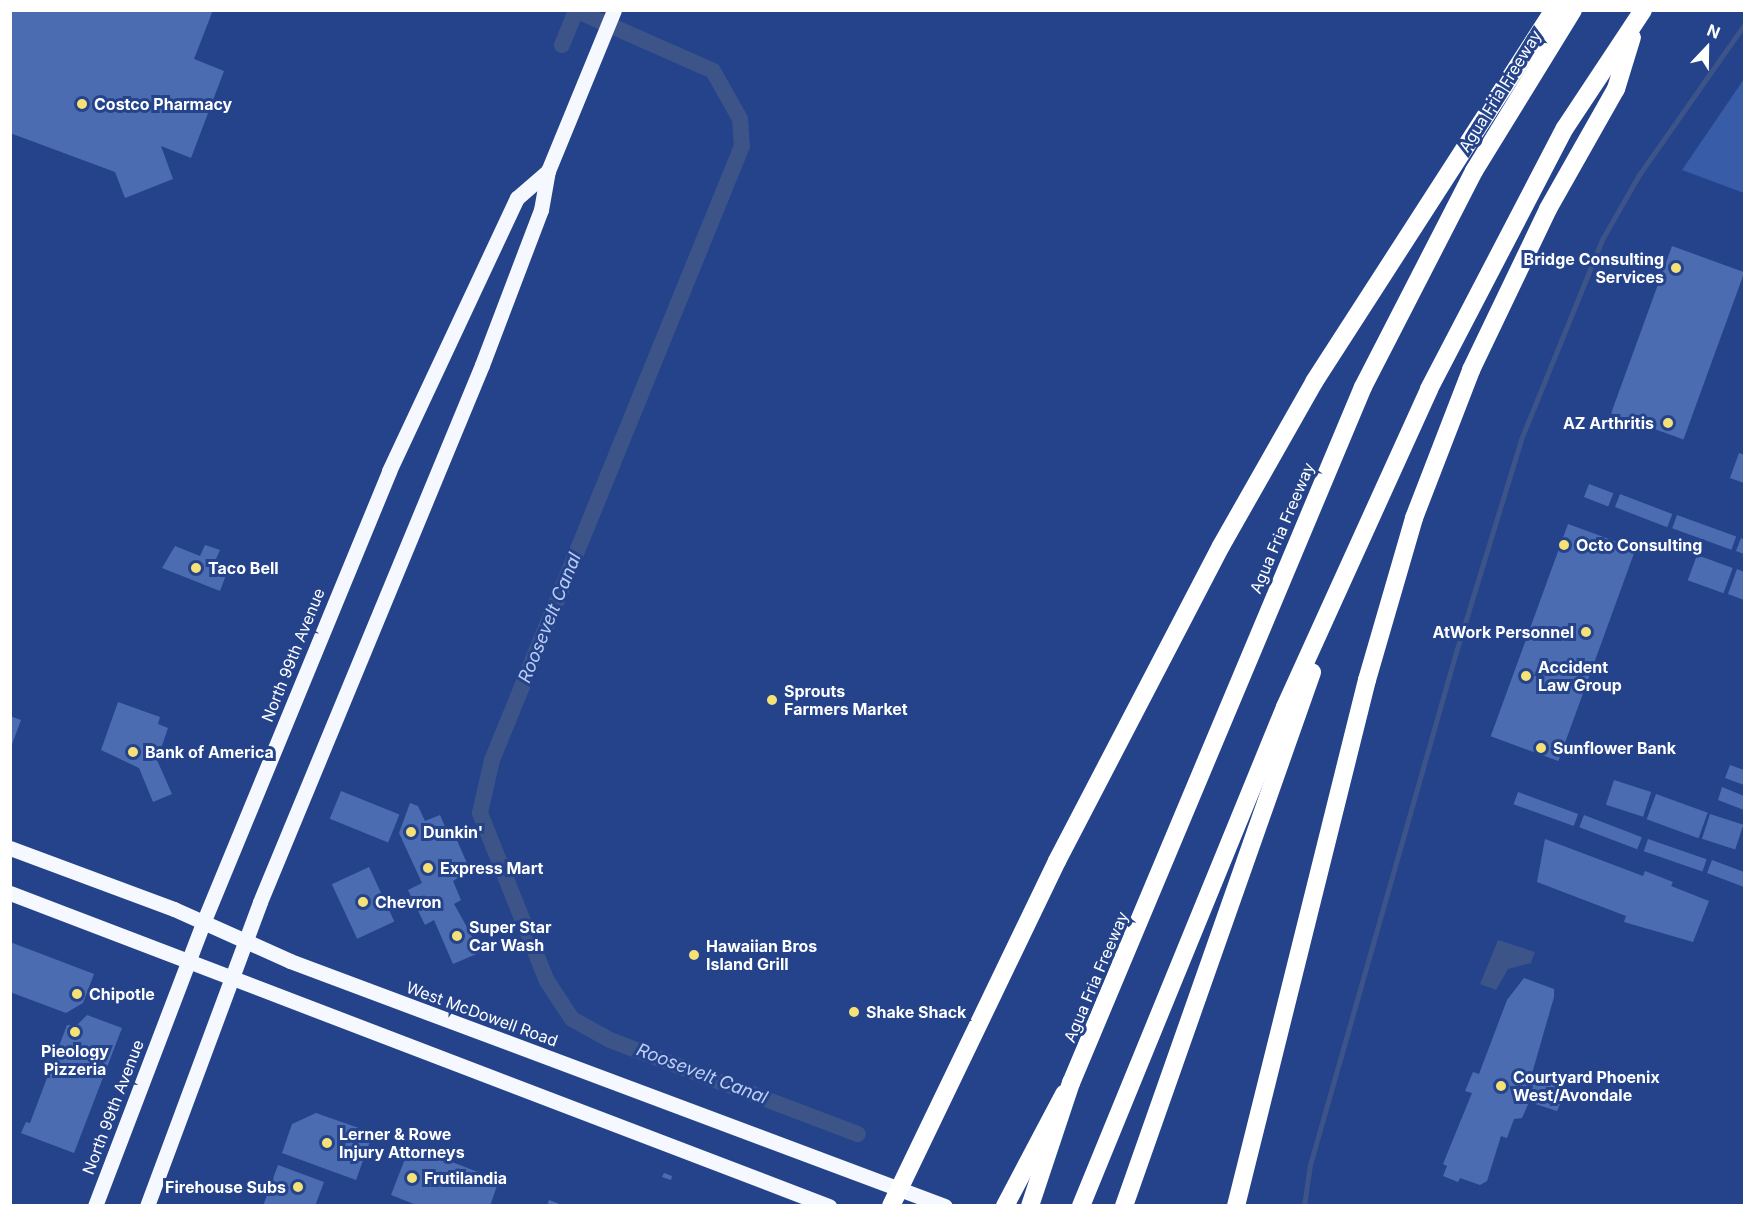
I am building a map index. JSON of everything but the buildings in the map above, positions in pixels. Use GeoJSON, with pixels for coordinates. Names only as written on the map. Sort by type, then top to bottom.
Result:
{"type":"FeatureCollection","features":[{"type":"Feature","properties":{"kind":"highway"},"geometry":{"type":"LineString","coordinates":[[891,1206],[897,1187],[1057,861],[1239,515],[1314,382],[1554,10]]}},
{"type":"Feature","properties":{"kind":"highway","name":"Agua Fria Freeway"},"geometry":{"type":"LineString","coordinates":[[1071,1083],[1363,387],[1468,181],[1573,10]]}},
{"type":"Feature","properties":{"kind":"highway"},"geometry":{"type":"LineString","coordinates":[[1081,1206],[1285,707],[1328,619],[1408,434],[1494,257],[1565,128],[1641,14]]}},
{"type":"Feature","properties":{"kind":"highway"},"geometry":{"type":"LineString","coordinates":[[1236,1206],[1366,680],[1414,518],[1471,370],[1521,264],[1616,89],[1641,14]]}},
{"type":"Feature","properties":{"kind":"highway"},"geometry":{"type":"LineString","coordinates":[[1126,1201],[1328,619]]}},
{"type":"Feature","properties":{"kind":"highway"},"geometry":{"type":"LineString","coordinates":[[1005,1206],[1024,1166],[1071,1083]]}},
{"type":"Feature","properties":{"kind":"highway"},"geometry":{"type":"LineString","coordinates":[[1030,1206],[1071,1083]]}},
{"type":"Feature","properties":{"kind":"main road","name":"North 99th Avenue"},"geometry":{"type":"LineString","coordinates":[[147,1206],[245,942],[486,356],[541,210],[548,171],[614,10]]}},
{"type":"Feature","properties":{"kind":"main road","name":"North 99th Avenue"},"geometry":{"type":"LineString","coordinates":[[95,1206],[188,960],[389,471],[518,198],[548,171]]}},
{"type":"Feature","properties":{"kind":"main road","name":"West McDowell Road"},"geometry":{"type":"LineString","coordinates":[[10,848],[203,923],[245,942],[945,1206]]}},
{"type":"Feature","properties":{"kind":"main road"},"geometry":{"type":"LineString","coordinates":[[10,892],[830,1206]]}},
{"type":"Feature","properties":{"kind":"shaded area"},"geometry":{"type":"Polygon","coordinates":[[[1744,79],[1744,193],[1682,170],[1744,79]]]}},
{"type":"Feature","properties":{"kind":"shaded area"},"geometry":{"type":"Polygon","coordinates":[[[1498,940],[1535,952],[1531,963],[1508,969],[1496,990],[1480,984],[1498,940]]]}},
{"type":"Feature","properties":{"kind":"waterway","name":"Roosevelt Canal"},"geometry":{"type":"LineString","coordinates":[[575,10],[713,71],[740,119],[742,146],[492,760],[480,813],[547,981],[572,1019],[610,1040],[858,1134]]}},
{"type":"Feature","properties":{"kind":"waterway"},"geometry":{"type":"LineString","coordinates":[[562,45],[576,10]]}},
{"type":"Feature","properties":{"kind":"waterway"},"geometry":{"type":"LineString","coordinates":[[1304,1206],[1310,1165],[1454,659],[1522,437],[1603,238],[1639,175],[1744,25]]}},
{"type":"Feature","properties":{"kind":"place","name":"Costco Pharmacy"},"geometry":{"type":"Point","coordinates":[82,104]}},
{"type":"Feature","properties":{"kind":"place","name":"Bridge Consulting Services"},"geometry":{"type":"Point","coordinates":[1676,268]}},
{"type":"Feature","properties":{"kind":"place","name":"AZ Arthritis"},"geometry":{"type":"Point","coordinates":[1668,423]}},
{"type":"Feature","properties":{"kind":"place","name":"Octo Consulting"},"geometry":{"type":"Point","coordinates":[1564,545]}},
{"type":"Feature","properties":{"kind":"place","name":"Taco Bell"},"geometry":{"type":"Point","coordinates":[196,568]}},
{"type":"Feature","properties":{"kind":"place","name":"AtWork Personnel"},"geometry":{"type":"Point","coordinates":[1586,632]}},
{"type":"Feature","properties":{"kind":"place","name":"Accident Law Group"},"geometry":{"type":"Point","coordinates":[1526,676]}},
{"type":"Feature","properties":{"kind":"place","name":"Sprouts Farmers Market"},"geometry":{"type":"Point","coordinates":[772,700]}},
{"type":"Feature","properties":{"kind":"place","name":"Sunflower Bank"},"geometry":{"type":"Point","coordinates":[1541,748]}},
{"type":"Feature","properties":{"kind":"place","name":"Bank of America"},"geometry":{"type":"Point","coordinates":[133,752]}},
{"type":"Feature","properties":{"kind":"place","name":"Dunkin'"},"geometry":{"type":"Point","coordinates":[411,832]}},
{"type":"Feature","properties":{"kind":"place","name":"Express Mart"},"geometry":{"type":"Point","coordinates":[428,868]}},
{"type":"Feature","properties":{"kind":"place","name":"Chevron"},"geometry":{"type":"Point","coordinates":[363,902]}},
{"type":"Feature","properties":{"kind":"place","name":"Super Star Car Wash"},"geometry":{"type":"Point","coordinates":[457,936]}},
{"type":"Feature","properties":{"kind":"place","name":"Hawaiian Bros Island Grill"},"geometry":{"type":"Point","coordinates":[694,955]}},
{"type":"Feature","properties":{"kind":"place","name":"Chipotle"},"geometry":{"type":"Point","coordinates":[77,994]}},
{"type":"Feature","properties":{"kind":"place","name":"Shake Shack"},"geometry":{"type":"Point","coordinates":[854,1012]}},
{"type":"Feature","properties":{"kind":"place","name":"Pieology Pizzeria"},"geometry":{"type":"Point","coordinates":[75,1032]}},
{"type":"Feature","properties":{"kind":"place","name":"Courtyard Phoenix West/Avondale"},"geometry":{"type":"Point","coordinates":[1501,1086]}},
{"type":"Feature","properties":{"kind":"place","name":"Lerner & Rowe Injury Attorneys"},"geometry":{"type":"Point","coordinates":[327,1143]}},
{"type":"Feature","properties":{"kind":"place","name":"Frutilandia"},"geometry":{"type":"Point","coordinates":[412,1178]}},
{"type":"Feature","properties":{"kind":"place","name":"Firehouse Subs"},"geometry":{"type":"Point","coordinates":[298,1187]}}]}
